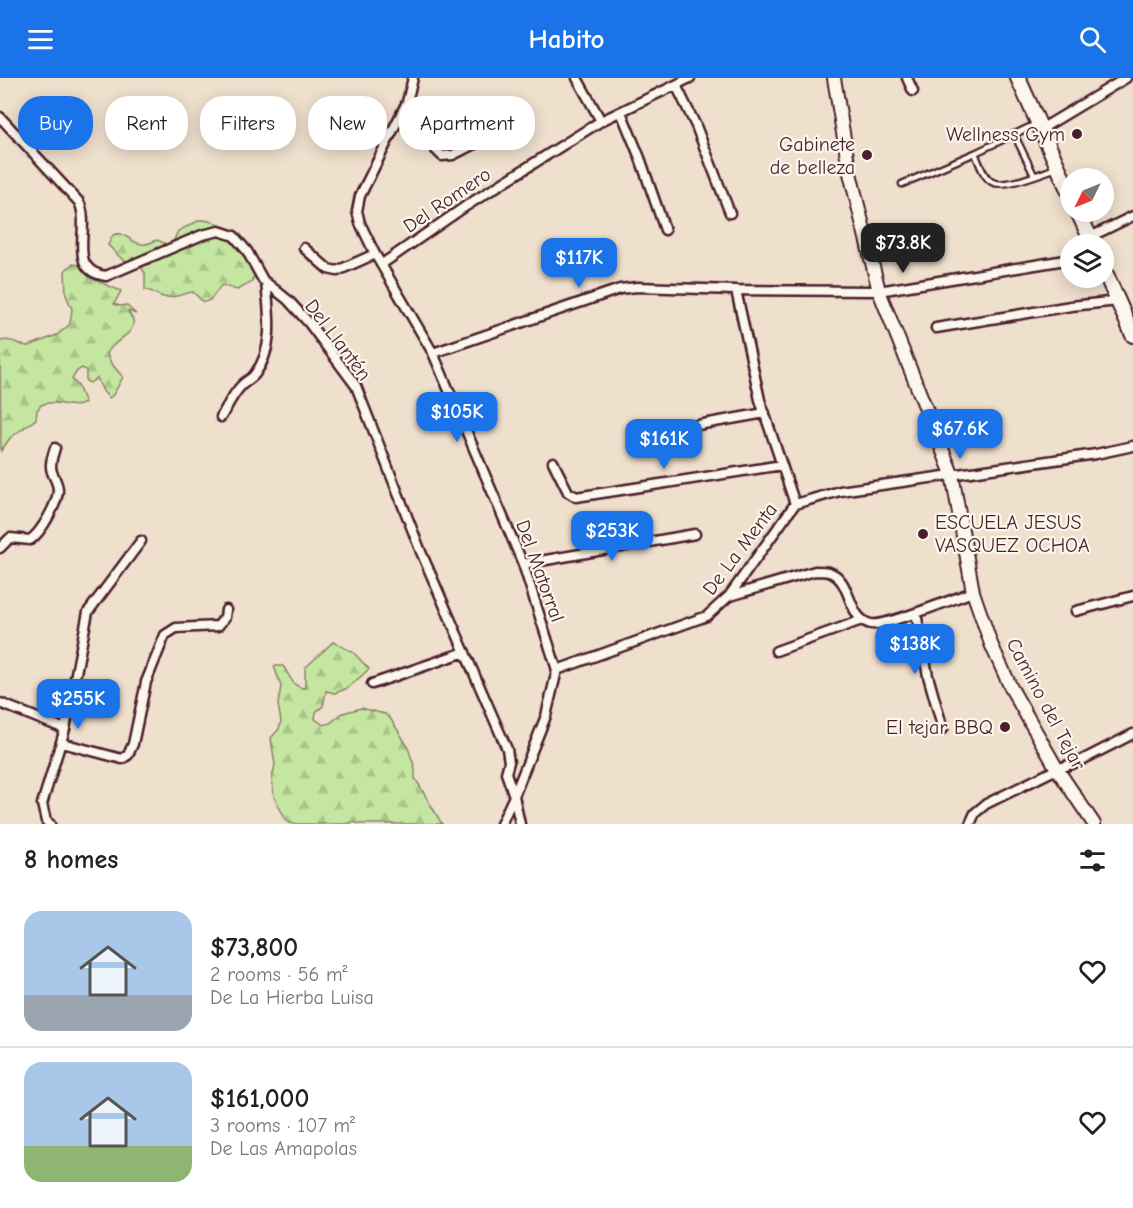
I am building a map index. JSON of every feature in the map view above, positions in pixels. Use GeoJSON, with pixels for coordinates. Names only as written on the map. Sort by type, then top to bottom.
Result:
{"type":"FeatureCollection","features":[{"type":"Feature","properties":{"kind":"main road"},"geometry":{"type":"LineString","coordinates":[[1018,78],[1060,171]]}},
{"type":"Feature","properties":{"kind":"main road"},"geometry":{"type":"LineString","coordinates":[[1112,288],[1129,316],[1133,335]]}},
{"type":"Feature","properties":{"kind":"street","name":"Del Matorral"},"geometry":{"type":"LineString","coordinates":[[408,96],[413,78]]}},
{"type":"Feature","properties":{"kind":"street"},"geometry":{"type":"LineString","coordinates":[[577,78],[601,121]]}},
{"type":"Feature","properties":{"kind":"street","name":"Del Romero"},"geometry":{"type":"LineString","coordinates":[[382,264],[466,206],[601,121],[690,78]]}},
{"type":"Feature","properties":{"kind":"street","name":"Camino del Tejar"},"geometry":{"type":"LineString","coordinates":[[834,78],[849,170],[879,291],[952,474],[973,592],[991,644],[1011,687],[1057,769],[1094,824]]}},
{"type":"Feature","properties":{"kind":"street"},"geometry":{"type":"LineString","coordinates":[[907,78],[913,91]]}},
{"type":"Feature","properties":{"kind":"street"},"geometry":{"type":"LineString","coordinates":[[1039,126],[1126,78]]}},
{"type":"Feature","properties":{"kind":"street"},"geometry":{"type":"LineString","coordinates":[[676,85],[696,126],[730,213]]}},
{"type":"Feature","properties":{"kind":"street"},"geometry":{"type":"LineString","coordinates":[[621,112],[665,230]]}},
{"type":"Feature","properties":{"kind":"street","name":"Del Llantén"},"geometry":{"type":"LineString","coordinates":[[0,117],[79,202],[83,215],[82,256],[87,269],[95,274],[106,276],[179,244],[219,231],[234,236],[247,250],[266,283],[288,300],[309,323],[356,386],[422,552],[507,749],[509,762],[506,773],[514,796]]}},
{"type":"Feature","properties":{"kind":"street","name":"Del Matorral"},"geometry":{"type":"LineString","coordinates":[[399,118],[360,196],[357,211],[360,223],[375,254],[433,353],[523,564],[557,670]]}},
{"type":"Feature","properties":{"kind":"street"},"geometry":{"type":"LineString","coordinates":[[436,150],[442,156],[461,150]]}},
{"type":"Feature","properties":{"kind":"street"},"geometry":{"type":"LineString","coordinates":[[1103,234],[1133,216]]}},
{"type":"Feature","properties":{"kind":"street"},"geometry":{"type":"LineString","coordinates":[[304,248],[328,270],[337,271],[375,254]]}},
{"type":"Feature","properties":{"kind":"street"},"geometry":{"type":"LineString","coordinates":[[433,353],[620,289],[638,286],[736,290],[879,291],[1060,261]]}},
{"type":"Feature","properties":{"kind":"street"},"geometry":{"type":"LineString","coordinates":[[221,417],[240,387],[257,372],[265,354],[270,318],[266,283]]}},
{"type":"Feature","properties":{"kind":"street"},"geometry":{"type":"LineString","coordinates":[[736,290],[760,400],[795,504]]}},
{"type":"Feature","properties":{"kind":"street"},"geometry":{"type":"LineString","coordinates":[[936,328],[1071,306],[1118,301]]}},
{"type":"Feature","properties":{"kind":"street"},"geometry":{"type":"LineString","coordinates":[[642,435],[765,413]]}},
{"type":"Feature","properties":{"kind":"street","name":"De La Menta"},"geometry":{"type":"LineString","coordinates":[[557,670],[707,616],[729,596],[795,504],[840,490],[1096,454],[1133,446]]}},
{"type":"Feature","properties":{"kind":"street"},"geometry":{"type":"LineString","coordinates":[[0,548],[10,538],[30,540],[43,526],[58,494],[57,482],[51,468],[55,448]]}},
{"type":"Feature","properties":{"kind":"street"},"geometry":{"type":"LineString","coordinates":[[553,462],[568,492],[576,497],[782,465]]}},
{"type":"Feature","properties":{"kind":"street"},"geometry":{"type":"LineString","coordinates":[[523,564],[695,534]]}},
{"type":"Feature","properties":{"kind":"street"},"geometry":{"type":"LineString","coordinates":[[50,824],[46,820],[42,804],[62,743],[88,612],[141,541]]}},
{"type":"Feature","properties":{"kind":"street"},"geometry":{"type":"LineString","coordinates":[[729,596],[815,571],[829,572],[838,578],[846,589],[862,620],[873,625],[916,613],[973,592]]}},
{"type":"Feature","properties":{"kind":"street"},"geometry":{"type":"LineString","coordinates":[[1076,611],[1133,596]]}},
{"type":"Feature","properties":{"kind":"street"},"geometry":{"type":"LineString","coordinates":[[62,743],[122,759],[128,755],[133,744],[146,682],[165,635],[176,628],[218,626],[225,617],[226,610]]}},
{"type":"Feature","properties":{"kind":"street"},"geometry":{"type":"LineString","coordinates":[[916,613],[928,676],[943,729]]}},
{"type":"Feature","properties":{"kind":"street"},"geometry":{"type":"LineString","coordinates":[[776,651],[862,620]]}},
{"type":"Feature","properties":{"kind":"street"},"geometry":{"type":"LineString","coordinates":[[372,684],[465,652]]}},
{"type":"Feature","properties":{"kind":"street"},"geometry":{"type":"LineString","coordinates":[[501,824],[546,716],[557,670]]}},
{"type":"Feature","properties":{"kind":"street"},"geometry":{"type":"LineString","coordinates":[[0,704],[65,729]]}},
{"type":"Feature","properties":{"kind":"street"},"geometry":{"type":"LineString","coordinates":[[969,824],[975,813],[986,804],[1133,734]]}},
{"type":"Feature","properties":{"kind":"street"},"geometry":{"type":"LineString","coordinates":[[514,796],[520,824]]}},
{"type":"Feature","properties":{"kind":"lane"},"geometry":{"type":"LineString","coordinates":[[902,184],[1014,134],[1039,126]]}},
{"type":"Feature","properties":{"kind":"lane"},"geometry":{"type":"LineString","coordinates":[[1014,134],[1034,175]]}},
{"type":"Feature","properties":{"kind":"lane"},"geometry":{"type":"LineString","coordinates":[[975,153],[986,176],[992,182],[1000,184],[1058,167]]}},
{"type":"Feature","properties":{"kind":"green space"},"geometry":{"type":"Polygon","coordinates":[[[200,220],[215,223],[225,231],[244,252],[258,280],[254,276],[251,283],[237,290],[222,285],[206,302],[203,302],[193,292],[163,297],[145,290],[145,273],[139,264],[123,260],[108,245],[113,235],[121,234],[138,243],[146,244],[157,240],[171,246],[178,231],[200,220]]]}},
{"type":"Feature","properties":{"kind":"green space"},"geometry":{"type":"Polygon","coordinates":[[[72,264],[80,265],[90,278],[121,291],[114,304],[126,305],[136,314],[128,311],[133,325],[128,333],[109,349],[107,354],[111,363],[123,377],[109,398],[97,378],[90,383],[86,381],[86,370],[82,368],[77,371],[72,379],[78,386],[85,403],[75,406],[52,403],[41,405],[37,410],[36,419],[10,438],[1,451],[0,341],[29,346],[57,335],[70,324],[72,309],[66,295],[65,271],[72,264]]]}},
{"type":"Feature","properties":{"kind":"green space"},"geometry":{"type":"Polygon","coordinates":[[[333,642],[353,652],[369,669],[348,688],[335,693],[326,691],[323,706],[316,712],[315,719],[324,725],[343,713],[361,708],[385,714],[390,718],[407,745],[415,768],[415,778],[442,824],[360,824],[354,822],[293,824],[287,822],[274,797],[272,778],[275,765],[271,738],[279,729],[281,721],[278,705],[281,686],[274,666],[283,666],[297,686],[305,688],[305,668],[333,642]]]}},
{"type":"Feature","properties":{"kind":"place","name":"Wellness Gym"},"geometry":{"type":"Point","coordinates":[1077,134]}},
{"type":"Feature","properties":{"kind":"place","name":"Gabinete de belleza"},"geometry":{"type":"Point","coordinates":[867,155]}},
{"type":"Feature","properties":{"kind":"place","name":"ESCUELA JESUS VASQUEZ OCHOA"},"geometry":{"type":"Point","coordinates":[923,534]}},
{"type":"Feature","properties":{"kind":"place","name":"El tejar BBQ"},"geometry":{"type":"Point","coordinates":[1005,727]}}]}
